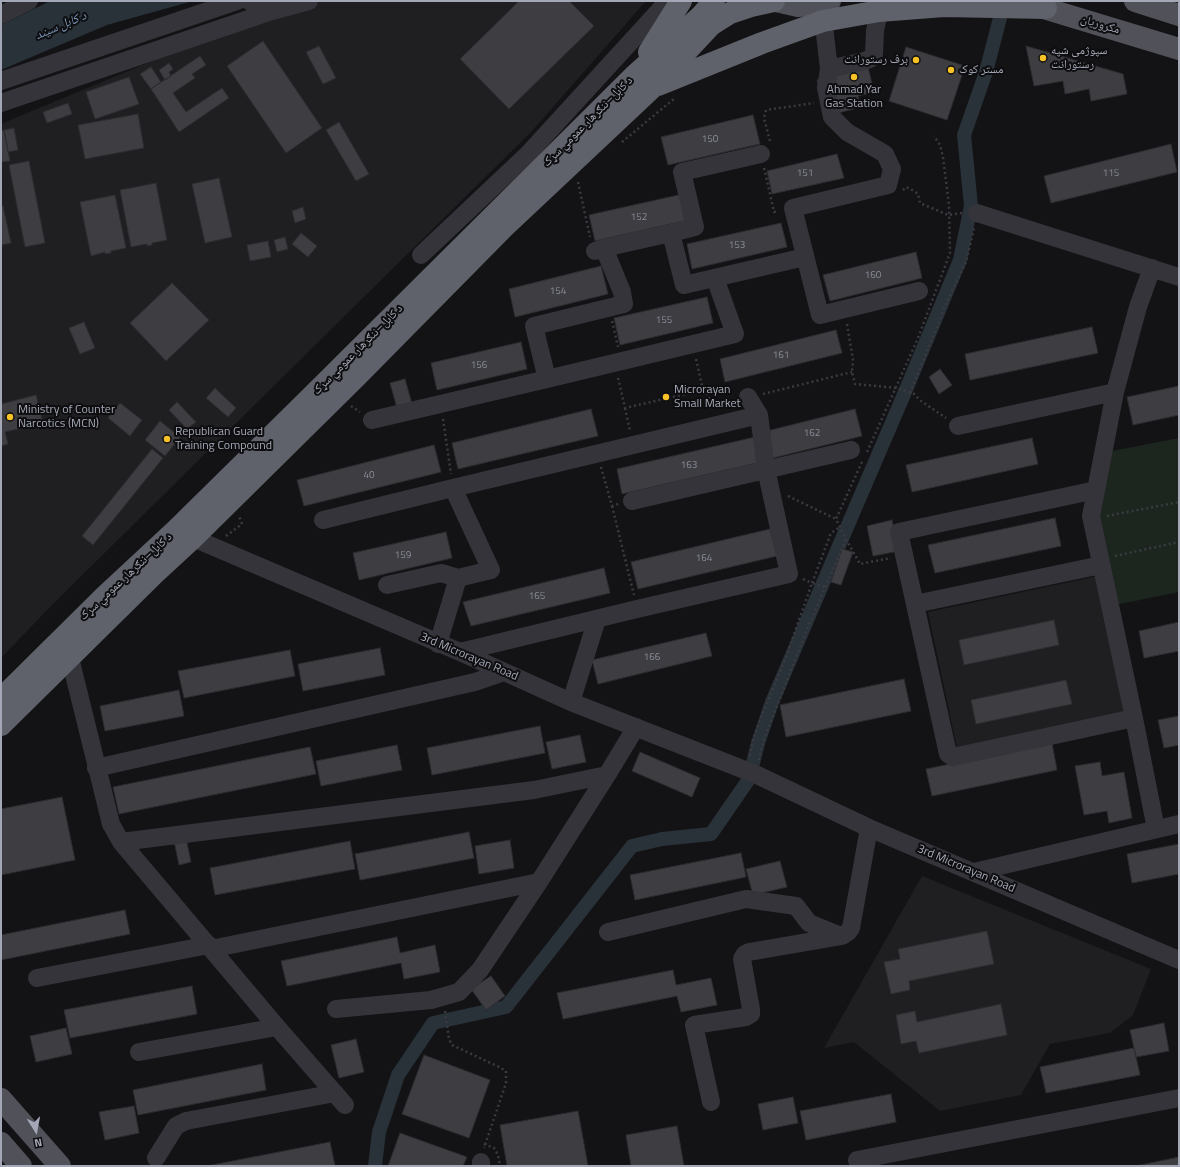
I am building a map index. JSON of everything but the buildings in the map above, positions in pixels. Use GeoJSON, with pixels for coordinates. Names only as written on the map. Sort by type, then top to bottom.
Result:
{"type":"FeatureCollection","features":[{"type":"Feature","properties":{"kind":"highway"},"geometry":{"type":"LineString","coordinates":[[634,76],[682,1]]}},
{"type":"Feature","properties":{"kind":"highway","name":"د کابل–ننګرهار عمومي سړک"},"geometry":{"type":"LineString","coordinates":[[1,698],[105,596],[176,530],[634,76],[701,16],[714,1]]}},
{"type":"Feature","properties":{"kind":"highway","name":"د کابل–ننګرهار عمومي سړک"},"geometry":{"type":"LineString","coordinates":[[1,725],[356,377],[504,227],[653,87],[711,25],[730,13],[751,6],[775,1]]}},
{"type":"Feature","properties":{"kind":"highway"},"geometry":{"type":"LineString","coordinates":[[653,87],[762,43],[825,9],[879,11],[944,6],[1046,8]]}},
{"type":"Feature","properties":{"kind":"main road"},"geometry":{"type":"LineString","coordinates":[[775,1],[798,6],[825,9]]}},
{"type":"Feature","properties":{"kind":"main road","name":"مکروریان"},"geometry":{"type":"LineString","coordinates":[[1021,1],[1179,49]]}},
{"type":"Feature","properties":{"kind":"main road"},"geometry":{"type":"LineString","coordinates":[[1134,1],[1179,15]]}},
{"type":"Feature","properties":{"kind":"main road"},"geometry":{"type":"LineString","coordinates":[[1,1099],[60,1166]]}},
{"type":"Feature","properties":{"kind":"main road"},"geometry":{"type":"LineString","coordinates":[[1,1143],[21,1166]]}},
{"type":"Feature","properties":{"kind":"street"},"geometry":{"type":"LineString","coordinates":[[1,15],[29,1]]}},
{"type":"Feature","properties":{"kind":"street"},"geometry":{"type":"LineString","coordinates":[[1,81],[237,1]]}},
{"type":"Feature","properties":{"kind":"street"},"geometry":{"type":"LineString","coordinates":[[249,1],[272,11]]}},
{"type":"Feature","properties":{"kind":"street"},"geometry":{"type":"LineString","coordinates":[[1,103],[272,11],[309,1]]}},
{"type":"Feature","properties":{"kind":"street"},"geometry":{"type":"LineString","coordinates":[[421,255],[528,154],[668,1]]}},
{"type":"Feature","properties":{"kind":"street"},"geometry":{"type":"LineString","coordinates":[[825,9],[829,69],[826,88],[832,117],[847,132],[885,154],[892,169],[888,185],[793,208],[820,315],[918,291]]}},
{"type":"Feature","properties":{"kind":"street"},"geometry":{"type":"LineString","coordinates":[[829,69],[870,59],[874,54],[875,31],[879,11]]}},
{"type":"Feature","properties":{"kind":"street"},"geometry":{"type":"LineString","coordinates":[[547,379],[534,326],[624,304],[622,292],[599,249],[695,227],[682,172],[761,154]]}},
{"type":"Feature","properties":{"kind":"street"},"geometry":{"type":"LineString","coordinates":[[977,213],[1179,277]]}},
{"type":"Feature","properties":{"kind":"street"},"geometry":{"type":"LineString","coordinates":[[671,233],[684,285],[805,257]]}},
{"type":"Feature","properties":{"kind":"street"},"geometry":{"type":"LineString","coordinates":[[1152,268],[1138,307],[1115,392],[1091,516],[1105,561],[1156,829]]}},
{"type":"Feature","properties":{"kind":"street"},"geometry":{"type":"LineString","coordinates":[[372,420],[547,379],[619,370],[692,344],[735,334],[715,278]]}},
{"type":"Feature","properties":{"kind":"street"},"geometry":{"type":"LineString","coordinates":[[958,426],[1115,392]]}},
{"type":"Feature","properties":{"kind":"street"},"geometry":{"type":"LineString","coordinates":[[460,652],[789,574],[766,469],[759,415],[748,397]]}},
{"type":"Feature","properties":{"kind":"street"},"geometry":{"type":"LineString","coordinates":[[323,520],[759,415]]}},
{"type":"Feature","properties":{"kind":"street"},"geometry":{"type":"LineString","coordinates":[[632,501],[851,450]]}},
{"type":"Feature","properties":{"kind":"street"},"geometry":{"type":"LineString","coordinates":[[387,585],[441,573],[458,578],[491,570],[453,488]]}},
{"type":"Feature","properties":{"kind":"street"},"geometry":{"type":"LineString","coordinates":[[1096,490],[899,532],[948,754],[953,756],[1134,718]]}},
{"type":"Feature","properties":{"kind":"street","name":"3rd Microrayan Road"},"geometry":{"type":"LineString","coordinates":[[193,538],[438,644],[460,652],[571,702],[751,772],[869,828],[1179,960]]}},
{"type":"Feature","properties":{"kind":"street"},"geometry":{"type":"LineString","coordinates":[[915,604],[1105,561]]}},
{"type":"Feature","properties":{"kind":"street"},"geometry":{"type":"LineString","coordinates":[[438,644],[458,578]]}},
{"type":"Feature","properties":{"kind":"street"},"geometry":{"type":"LineString","coordinates":[[571,702],[597,619]]}},
{"type":"Feature","properties":{"kind":"street"},"geometry":{"type":"LineString","coordinates":[[70,658],[111,824],[121,842],[277,1027],[340,1099],[186,1121],[176,1126],[156,1158]]}},
{"type":"Feature","properties":{"kind":"street"},"geometry":{"type":"LineString","coordinates":[[96,768],[475,682],[504,672]]}},
{"type":"Feature","properties":{"kind":"street"},"geometry":{"type":"LineString","coordinates":[[336,1009],[431,1000],[458,992],[480,970],[539,882],[636,727]]}},
{"type":"Feature","properties":{"kind":"street"},"geometry":{"type":"LineString","coordinates":[[121,842],[534,790],[607,775]]}},
{"type":"Feature","properties":{"kind":"street"},"geometry":{"type":"LineString","coordinates":[[974,872],[1179,824]]}},
{"type":"Feature","properties":{"kind":"street"},"geometry":{"type":"LineString","coordinates":[[711,1102],[694,1025],[746,1017],[751,1014],[752,1009],[742,959],[745,954],[749,952],[842,936],[848,932],[851,928],[869,828]]}},
{"type":"Feature","properties":{"kind":"street"},"geometry":{"type":"LineString","coordinates":[[37,978],[210,947],[539,882]]}},
{"type":"Feature","properties":{"kind":"street"},"geometry":{"type":"LineString","coordinates":[[608,932],[746,899],[796,906],[810,923],[842,936]]}},
{"type":"Feature","properties":{"kind":"street"},"geometry":{"type":"LineString","coordinates":[[139,1052],[277,1027]]}},
{"type":"Feature","properties":{"kind":"street"},"geometry":{"type":"LineString","coordinates":[[857,1160],[1179,1098]]}},
{"type":"Feature","properties":{"kind":"path"},"geometry":{"type":"LineString","coordinates":[[793,208],[774,212],[761,154],[773,152],[764,118],[766,110],[828,101]]}},
{"type":"Feature","properties":{"kind":"path"},"geometry":{"type":"LineString","coordinates":[[934,136],[940,145],[943,157],[949,205],[948,215]]}},
{"type":"Feature","properties":{"kind":"path"},"geometry":{"type":"LineString","coordinates":[[577,179],[585,208],[588,230],[599,249]]}},
{"type":"Feature","properties":{"kind":"path"},"geometry":{"type":"LineString","coordinates":[[888,185],[892,193],[901,192],[906,187],[918,194],[920,203],[948,215],[960,214]]}},
{"type":"Feature","properties":{"kind":"path"},"geometry":{"type":"LineString","coordinates":[[910,393],[948,299],[966,262],[977,213]]}},
{"type":"Feature","properties":{"kind":"path"},"geometry":{"type":"LineString","coordinates":[[609,308],[625,408],[634,445]]}},
{"type":"Feature","properties":{"kind":"path"},"geometry":{"type":"LineString","coordinates":[[845,309],[853,360],[852,372],[855,384],[896,388],[914,394],[921,401],[958,426]]}},
{"type":"Feature","properties":{"kind":"path"},"geometry":{"type":"LineString","coordinates":[[692,344],[703,390],[708,395],[715,425]]}},
{"type":"Feature","properties":{"kind":"path"},"geometry":{"type":"LineString","coordinates":[[748,397],[852,372]]}},
{"type":"Feature","properties":{"kind":"path"},"geometry":{"type":"LineString","coordinates":[[836,518],[896,388]]}},
{"type":"Feature","properties":{"kind":"path"},"geometry":{"type":"LineString","coordinates":[[625,408],[703,390]]}},
{"type":"Feature","properties":{"kind":"path"},"geometry":{"type":"LineString","coordinates":[[440,403],[453,488]]}},
{"type":"Feature","properties":{"kind":"path"},"geometry":{"type":"LineString","coordinates":[[598,454],[637,609]]}},
{"type":"Feature","properties":{"kind":"path"},"geometry":{"type":"LineString","coordinates":[[770,487],[836,518],[860,564],[904,556]]}},
{"type":"Feature","properties":{"kind":"path"},"geometry":{"type":"LineString","coordinates":[[612,506],[632,501]]}},
{"type":"Feature","properties":{"kind":"path"},"geometry":{"type":"LineString","coordinates":[[1101,518],[1179,502]]}},
{"type":"Feature","properties":{"kind":"path"},"geometry":{"type":"LineString","coordinates":[[751,772],[753,740],[760,720],[786,657],[831,533],[840,527]]}},
{"type":"Feature","properties":{"kind":"path"},"geometry":{"type":"LineString","coordinates":[[751,772],[825,587],[846,539]]}},
{"type":"Feature","properties":{"kind":"path"},"geometry":{"type":"LineString","coordinates":[[1105,561],[1179,542]]}},
{"type":"Feature","properties":{"kind":"path"},"geometry":{"type":"LineString","coordinates":[[789,574],[825,587]]}},
{"type":"Feature","properties":{"kind":"path"},"geometry":{"type":"LineString","coordinates":[[446,1019],[449,1039],[452,1044],[499,1066],[506,1071],[506,1082],[484,1144],[481,1164]]}},
{"type":"Feature","properties":{"kind":"shaded area"},"geometry":{"type":"Polygon","coordinates":[[[296,1],[646,1],[532,131],[53,604],[1,658],[1,124],[296,1]]]}},
{"type":"Feature","properties":{"kind":"shaded area"},"geometry":{"type":"Polygon","coordinates":[[[1179,438],[1179,592],[1115,605],[1096,513],[1107,452],[1179,438]]]}},
{"type":"Feature","properties":{"kind":"shaded area"},"geometry":{"type":"Polygon","coordinates":[[[1098,576],[1127,712],[957,748],[928,612],[1098,576]]]}},
{"type":"Feature","properties":{"kind":"shaded area"},"geometry":{"type":"Polygon","coordinates":[[[922,876],[1151,969],[1133,1015],[1110,1033],[1050,1044],[1021,1095],[940,1111],[854,1042],[824,1048],[922,876]]]}},
{"type":"Feature","properties":{"kind":"water","name":"د کابل سيند"},"geometry":{"type":"Polygon","coordinates":[[[50,1],[193,1],[107,25],[1,70],[1,25],[50,1]]]}},
{"type":"Feature","properties":{"kind":"waterway"},"geometry":{"type":"LineString","coordinates":[[375,1166],[379,1132],[398,1075],[433,1023],[506,1007],[632,846],[662,839],[711,834],[749,779],[758,743],[772,702],[960,260],[971,206],[964,135],[986,72],[1002,10]]}},
{"type":"Feature","properties":{"kind":"place","name":"سپوژمی شپه رستورانت"},"geometry":{"type":"Point","coordinates":[1043,58]}},
{"type":"Feature","properties":{"kind":"place","name":"برف رستورانت"},"geometry":{"type":"Point","coordinates":[916,60]}},
{"type":"Feature","properties":{"kind":"place","name":"مستر کوک"},"geometry":{"type":"Point","coordinates":[951,70]}},
{"type":"Feature","properties":{"kind":"place","name":"Ahmad Yar Gas Station"},"geometry":{"type":"Point","coordinates":[854,77]}},
{"type":"Feature","properties":{"kind":"place","name":"Microrayan Small Market"},"geometry":{"type":"Point","coordinates":[666,397]}},
{"type":"Feature","properties":{"kind":"place","name":"Ministry of Counter Narcotics (MCN)"},"geometry":{"type":"Point","coordinates":[10,417]}},
{"type":"Feature","properties":{"kind":"place","name":"Republican Guard Training Compound"},"geometry":{"type":"Point","coordinates":[167,439]}}]}
